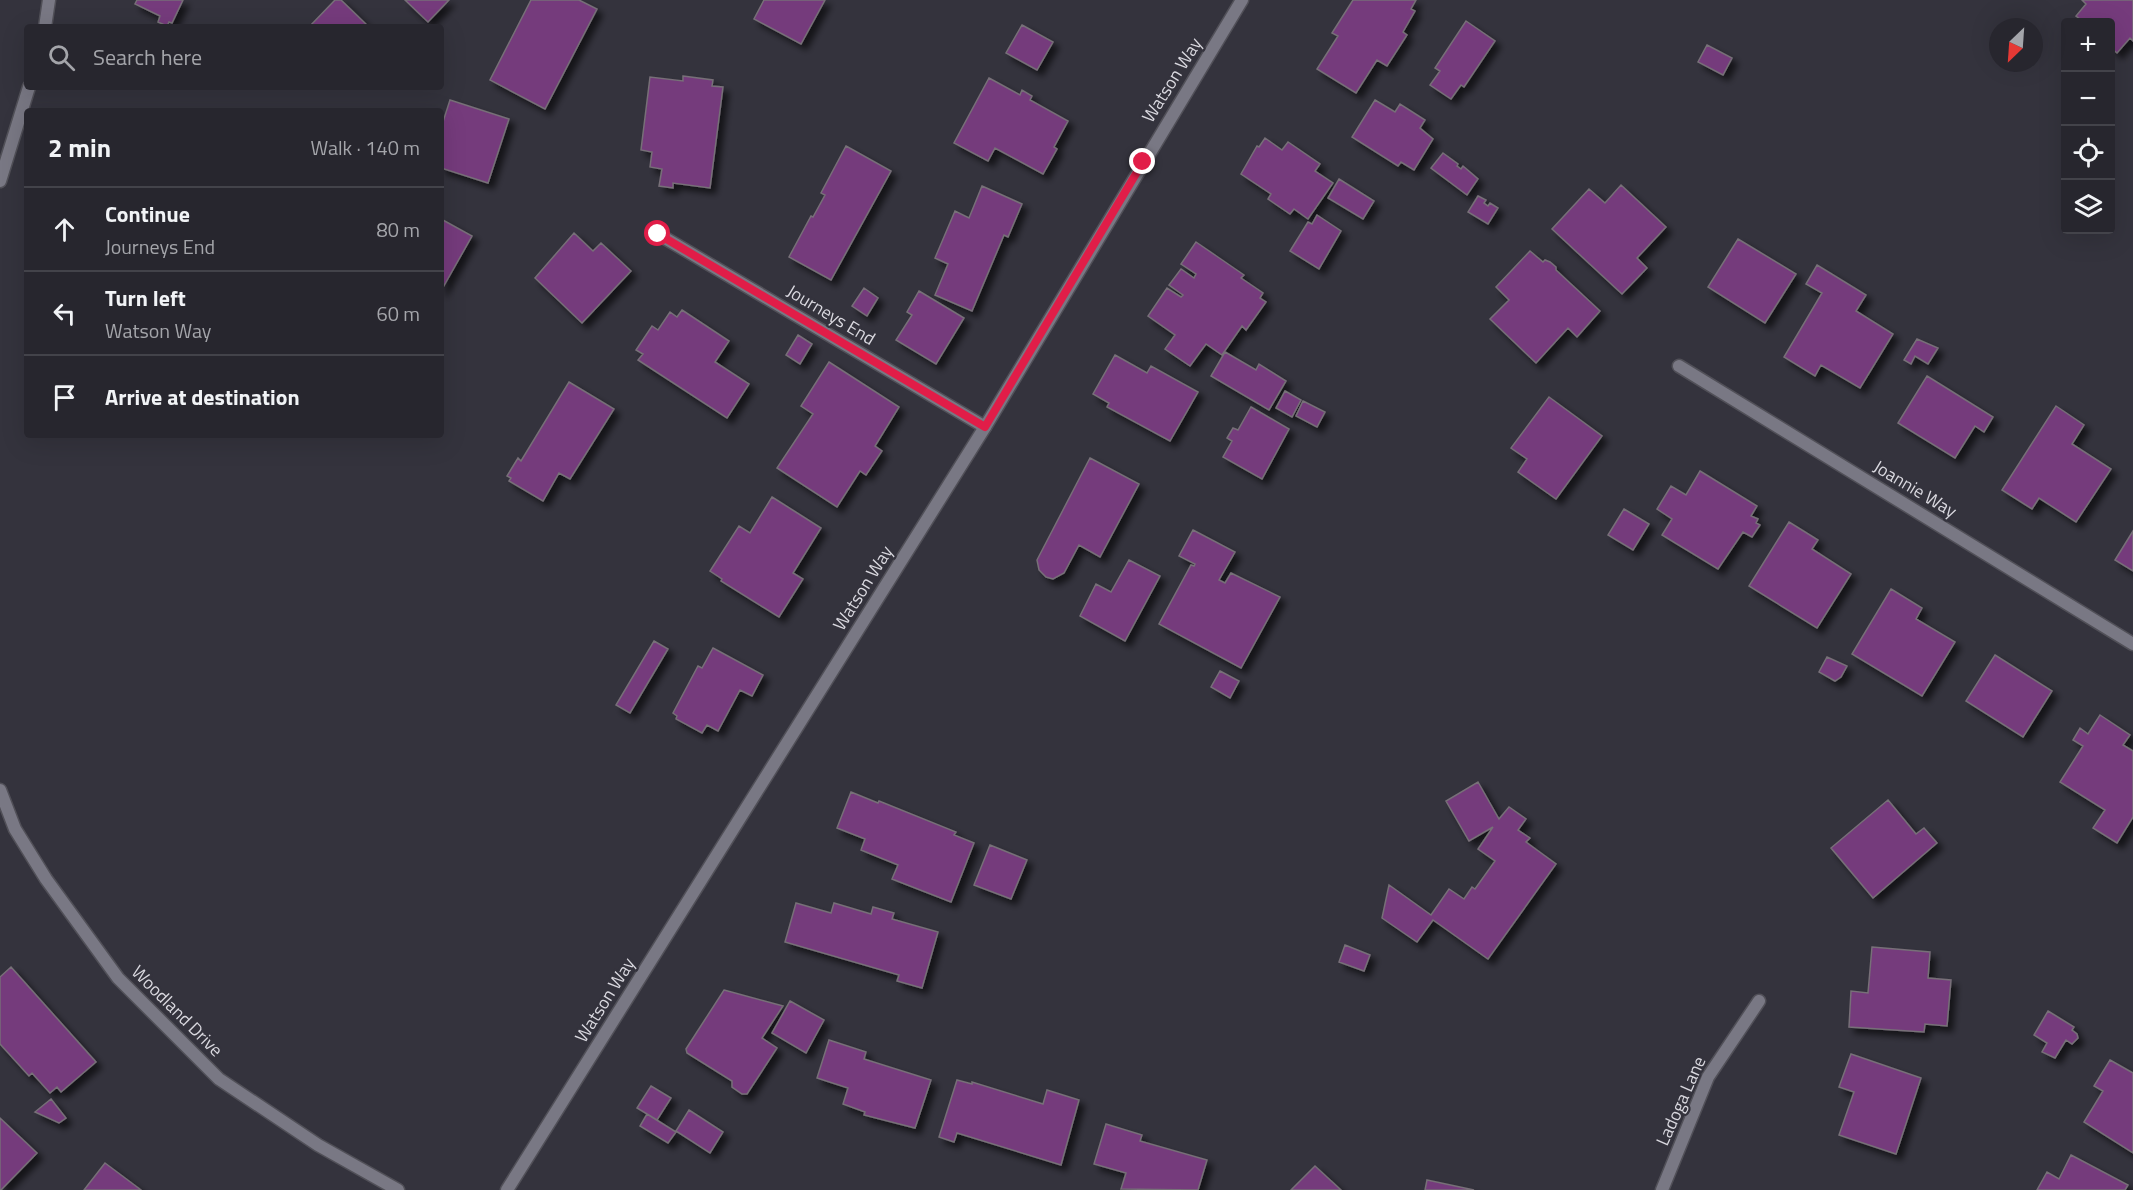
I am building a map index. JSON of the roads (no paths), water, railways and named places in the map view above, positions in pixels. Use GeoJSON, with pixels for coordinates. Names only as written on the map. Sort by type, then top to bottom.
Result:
{"type":"FeatureCollection","features":[{"type":"Feature","properties":{"kind":"street"},"geometry":{"type":"LineString","coordinates":[[45,24],[49,0]]}},
{"type":"Feature","properties":{"kind":"street","name":"Watson Way"},"geometry":{"type":"LineString","coordinates":[[507,1190],[985,427],[1242,0]]}},
{"type":"Feature","properties":{"kind":"street"},"geometry":{"type":"LineString","coordinates":[[0,181],[27,90]]}},
{"type":"Feature","properties":{"kind":"street","name":"Journeys End"},"geometry":{"type":"LineString","coordinates":[[658,234],[985,427]]}},
{"type":"Feature","properties":{"kind":"street","name":"Joannie Way"},"geometry":{"type":"LineString","coordinates":[[1679,366],[2133,644]]}},
{"type":"Feature","properties":{"kind":"street","name":"Woodland Drive"},"geometry":{"type":"LineString","coordinates":[[0,790],[15,830],[46,879],[118,978],[219,1079],[318,1145],[398,1190]]}},
{"type":"Feature","properties":{"kind":"street","name":"Ladoga Lane"},"geometry":{"type":"LineString","coordinates":[[1662,1190],[1708,1077],[1759,1000]]}}]}
